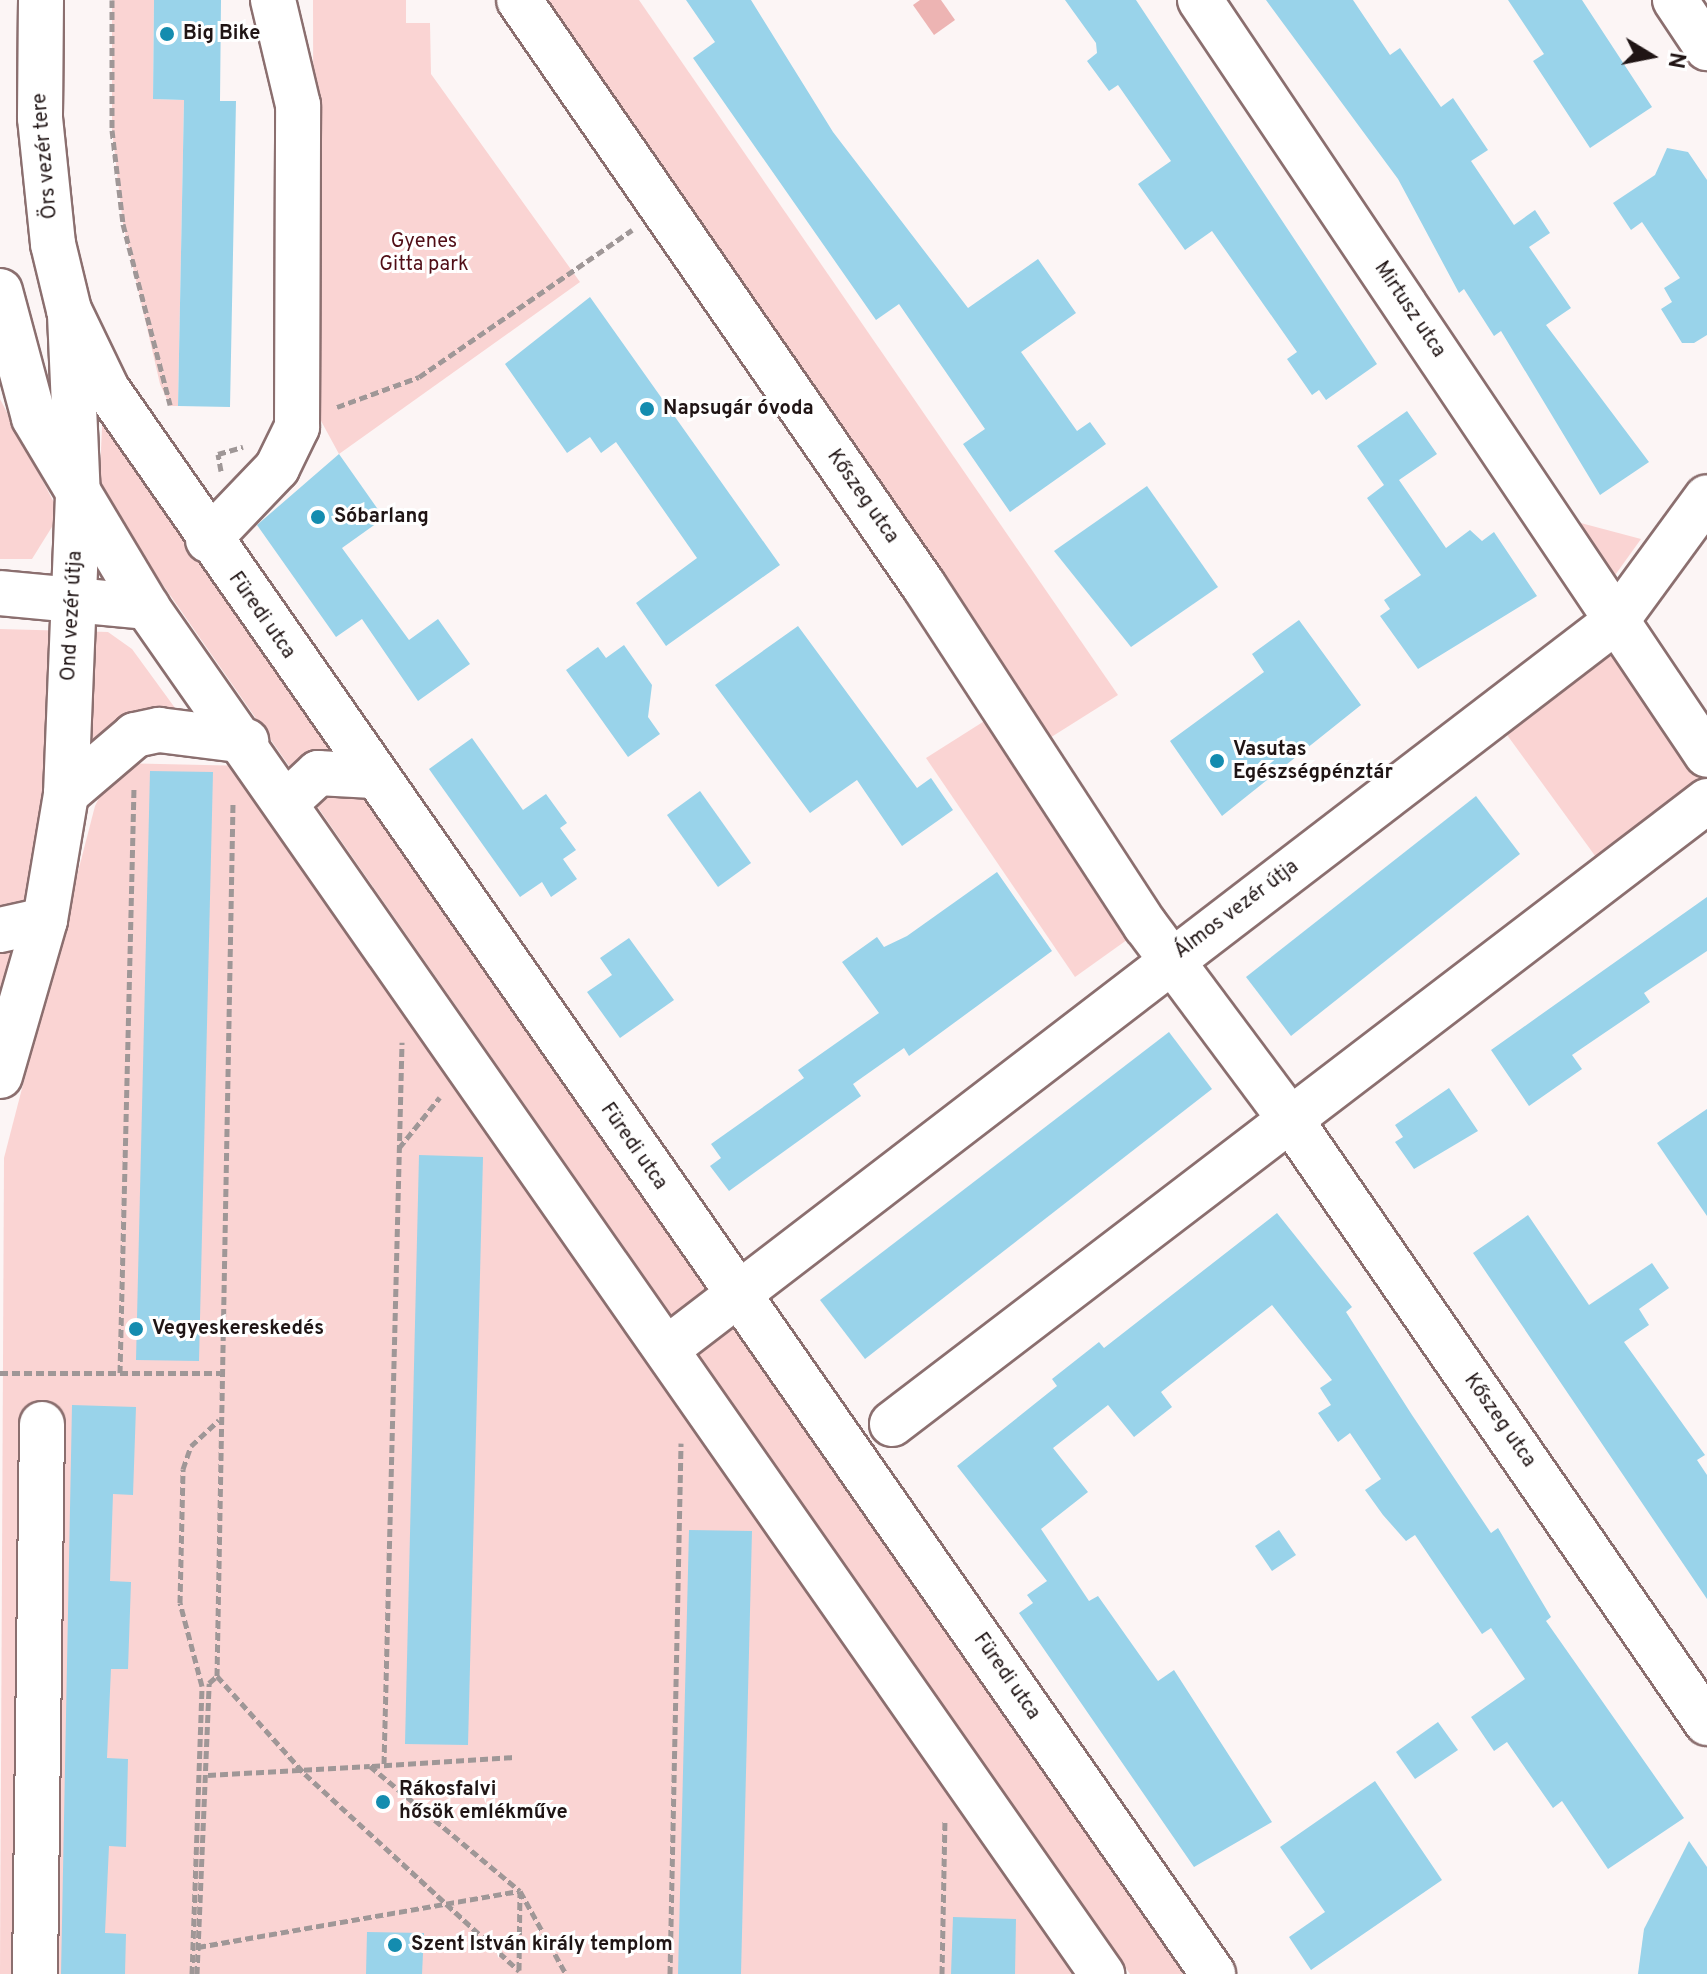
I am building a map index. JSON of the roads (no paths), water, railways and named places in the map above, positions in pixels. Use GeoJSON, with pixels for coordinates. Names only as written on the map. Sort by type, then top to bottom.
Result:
{"type":"FeatureCollection","features":[{"type":"Feature","properties":{"kind":"street","name":"Örs vezér tere"},"geometry":{"type":"LineString","coordinates":[[41,0],[45,177],[69,310]]}},
{"type":"Feature","properties":{"kind":"street"},"geometry":{"type":"LineString","coordinates":[[222,525],[277,468],[297,427],[298,105],[273,0]]}},
{"type":"Feature","properties":{"kind":"street","name":"Kőszeg utca"},"geometry":{"type":"LineString","coordinates":[[519,0],[1173,958],[1290,1119],[1707,1723]]}},
{"type":"Feature","properties":{"kind":"street","name":"Mirtusz utca"},"geometry":{"type":"LineString","coordinates":[[1200,0],[1707,755]]}},
{"type":"Feature","properties":{"kind":"street"},"geometry":{"type":"LineString","coordinates":[[1675,0],[1707,48]]}},
{"type":"Feature","properties":{"kind":"street"},"geometry":{"type":"LineString","coordinates":[[0,291],[34,418],[78,498],[147,607],[246,741],[668,1348],[1076,1956],[1102,1974]]}},
{"type":"Feature","properties":{"kind":"street","name":"Ond vezér útja"},"geometry":{"type":"LineString","coordinates":[[0,1076],[45,920],[66,794],[78,498],[69,310]]}},
{"type":"Feature","properties":{"kind":"street","name":"Füredi utca"},"geometry":{"type":"LineString","coordinates":[[69,310],[107,389],[222,525],[374,776],[1213,1974]]}},
{"type":"Feature","properties":{"kind":"street","name":"Álmos vezér útja"},"geometry":{"type":"LineString","coordinates":[[668,1348],[1617,620],[1707,497]]}},
{"type":"Feature","properties":{"kind":"street"},"geometry":{"type":"LineString","coordinates":[[0,593],[147,607]]}},
{"type":"Feature","properties":{"kind":"street"},"geometry":{"type":"LineString","coordinates":[[66,794],[135,735],[159,730],[246,741]]}},
{"type":"Feature","properties":{"kind":"street"},"geometry":{"type":"LineString","coordinates":[[288,801],[318,773],[374,776]]}},
{"type":"Feature","properties":{"kind":"street"},"geometry":{"type":"LineString","coordinates":[[892,1424],[1707,801]]}},
{"type":"Feature","properties":{"kind":"street"},"geometry":{"type":"LineString","coordinates":[[0,930],[45,920]]}},
{"type":"Feature","properties":{"kind":"street"},"geometry":{"type":"LineString","coordinates":[[35,1974],[42,1424]]}},
{"type":"Feature","properties":{"kind":"place","name":"Big Bike"},"geometry":{"type":"Point","coordinates":[167,34]}},
{"type":"Feature","properties":{"kind":"place","name":"Napsugár óvoda"},"geometry":{"type":"Point","coordinates":[647,409]}},
{"type":"Feature","properties":{"kind":"place","name":"Sóbarlang"},"geometry":{"type":"Point","coordinates":[318,517]}},
{"type":"Feature","properties":{"kind":"place","name":"Vasutas Egészségpénztár"},"geometry":{"type":"Point","coordinates":[1217,761]}},
{"type":"Feature","properties":{"kind":"place","name":"Vegyeskereskedés"},"geometry":{"type":"Point","coordinates":[136,1329]}},
{"type":"Feature","properties":{"kind":"place","name":"Rákosfalvi hősök emlékműve"},"geometry":{"type":"Point","coordinates":[383,1802]}},
{"type":"Feature","properties":{"kind":"place","name":"Szent István király templom"},"geometry":{"type":"Point","coordinates":[395,1945]}},
{"type":"Feature","properties":{"kind":"park label","name":"Gyenes Gitta park"},"geometry":{"type":"Point","coordinates":[424,254]}}]}
